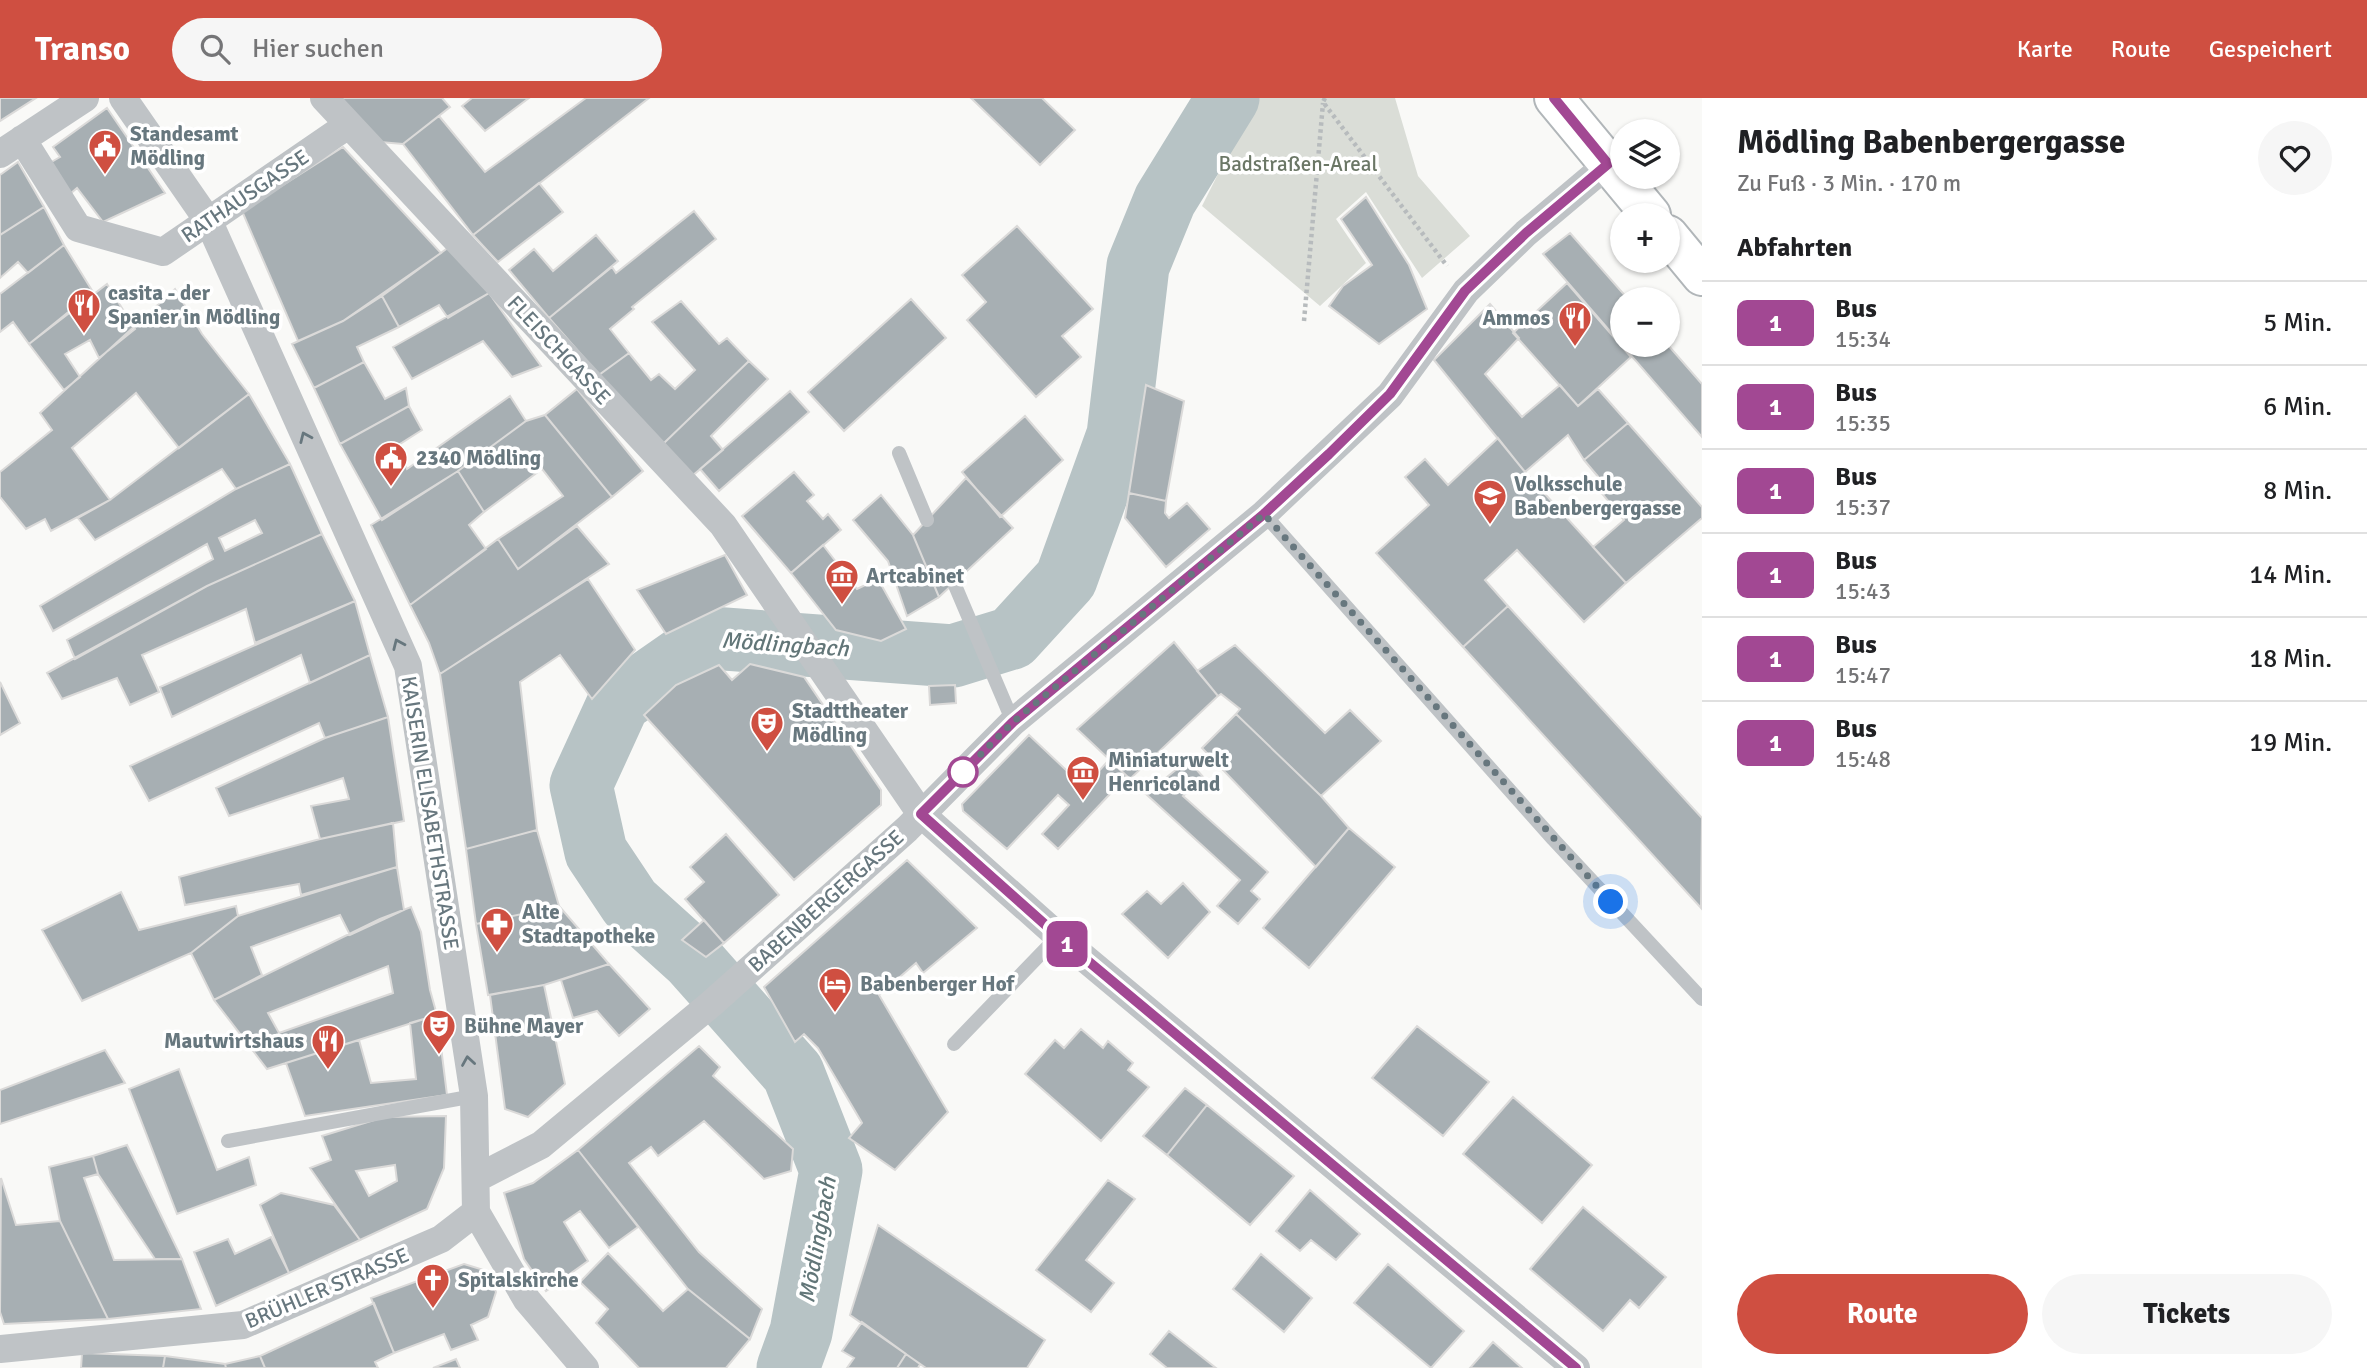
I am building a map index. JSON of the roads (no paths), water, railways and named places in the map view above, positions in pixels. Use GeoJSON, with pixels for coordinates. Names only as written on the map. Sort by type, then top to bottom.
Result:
{"type":"FeatureCollection","features":[{"type":"Feature","properties":{"kind":"main road"},"geometry":{"type":"LineString","coordinates":[[1553,98],[1641,203]]}},
{"type":"Feature","properties":{"kind":"main road"},"geometry":{"type":"LineString","coordinates":[[1680,249],[1702,276]]}},
{"type":"Feature","properties":{"kind":"street"},"geometry":{"type":"LineString","coordinates":[[11,147],[85,98]]}},
{"type":"Feature","properties":{"kind":"street","name":"KAISERIN ELISABETHSTRASSE"},"geometry":{"type":"LineString","coordinates":[[123,98],[209,222],[408,666],[474,1096],[476,1212]]}},
{"type":"Feature","properties":{"kind":"street","name":"FLEISCHGASSE"},"geometry":{"type":"LineString","coordinates":[[324,98],[723,525],[837,690],[914,822]]}},
{"type":"Feature","properties":{"kind":"street","name":"RATHAUSGASSE"},"geometry":{"type":"LineString","coordinates":[[11,147],[78,228],[163,251],[348,125]]}},
{"type":"Feature","properties":{"kind":"street","name":"BABENBERGERGASSE"},"geometry":{"type":"LineString","coordinates":[[477,1178],[541,1145],[711,1004],[914,822],[1013,722],[1264,514],[1390,394],[1465,291],[1526,233],[1608,164]]}},
{"type":"Feature","properties":{"kind":"street"},"geometry":{"type":"LineString","coordinates":[[914,822],[1058,936],[1576,1368]]}},
{"type":"Feature","properties":{"kind":"street"},"geometry":{"type":"LineString","coordinates":[[476,1212],[527,1300],[585,1368]]}},
{"type":"Feature","properties":{"kind":"street","name":"BRÜHLER STRASSE"},"geometry":{"type":"LineString","coordinates":[[0,1349],[243,1325],[441,1239],[476,1212]]}},
{"type":"Feature","properties":{"kind":"lane"},"geometry":{"type":"LineString","coordinates":[[899,453],[927,520]]}},
{"type":"Feature","properties":{"kind":"lane"},"geometry":{"type":"LineString","coordinates":[[1264,514],[1553,839],[1702,999]]}},
{"type":"Feature","properties":{"kind":"lane"},"geometry":{"type":"LineString","coordinates":[[954,583],[1013,722]]}},
{"type":"Feature","properties":{"kind":"lane"},"geometry":{"type":"LineString","coordinates":[[954,1044],[1058,936]]}},
{"type":"Feature","properties":{"kind":"lane"},"geometry":{"type":"LineString","coordinates":[[228,1141],[474,1096]]}},
{"type":"Feature","properties":{"kind":"waterway","name":"Mödlingbach"},"geometry":{"type":"LineString","coordinates":[[788,1368],[801,1332],[831,1170],[793,1073],[692,959],[630,903],[596,852],[581,785],[619,702],[711,638],[953,656],[1012,638],[1066,579],[1118,435],[1138,266],[1165,200],[1228,98]]}},
{"type":"Feature","properties":{"kind":"place","name":"Standesamt Mödling"},"geometry":{"type":"Point","coordinates":[105,176]}},
{"type":"Feature","properties":{"kind":"place","name":"casita - der Spanier in Mödling"},"geometry":{"type":"Point","coordinates":[84,335]}},
{"type":"Feature","properties":{"kind":"place","name":"Ammos"},"geometry":{"type":"Point","coordinates":[1575,348]}},
{"type":"Feature","properties":{"kind":"place","name":"2340 Mödling"},"geometry":{"type":"Point","coordinates":[391,488]}},
{"type":"Feature","properties":{"kind":"place","name":"Volksschule Babenbergergasse"},"geometry":{"type":"Point","coordinates":[1490,526]}},
{"type":"Feature","properties":{"kind":"place","name":"Artcabinet"},"geometry":{"type":"Point","coordinates":[842,606]}},
{"type":"Feature","properties":{"kind":"place","name":"Stadttheater Mödling"},"geometry":{"type":"Point","coordinates":[767,753]}},
{"type":"Feature","properties":{"kind":"place","name":"Miniaturwelt Henricoland"},"geometry":{"type":"Point","coordinates":[1083,802]}},
{"type":"Feature","properties":{"kind":"place","name":"Alte Stadtapotheke"},"geometry":{"type":"Point","coordinates":[497,954]}},
{"type":"Feature","properties":{"kind":"place","name":"Babenberger Hof"},"geometry":{"type":"Point","coordinates":[835,1014]}},
{"type":"Feature","properties":{"kind":"place","name":"Bühne Mayer"},"geometry":{"type":"Point","coordinates":[439,1056]}},
{"type":"Feature","properties":{"kind":"place","name":"Mautwirtshaus"},"geometry":{"type":"Point","coordinates":[328,1071]}},
{"type":"Feature","properties":{"kind":"place","name":"Spitalskirche"},"geometry":{"type":"Point","coordinates":[433,1310]}},
{"type":"Feature","properties":{"kind":"park label","name":"Badstraßen-Areal"},"geometry":{"type":"Point","coordinates":[1298,164]}}]}
